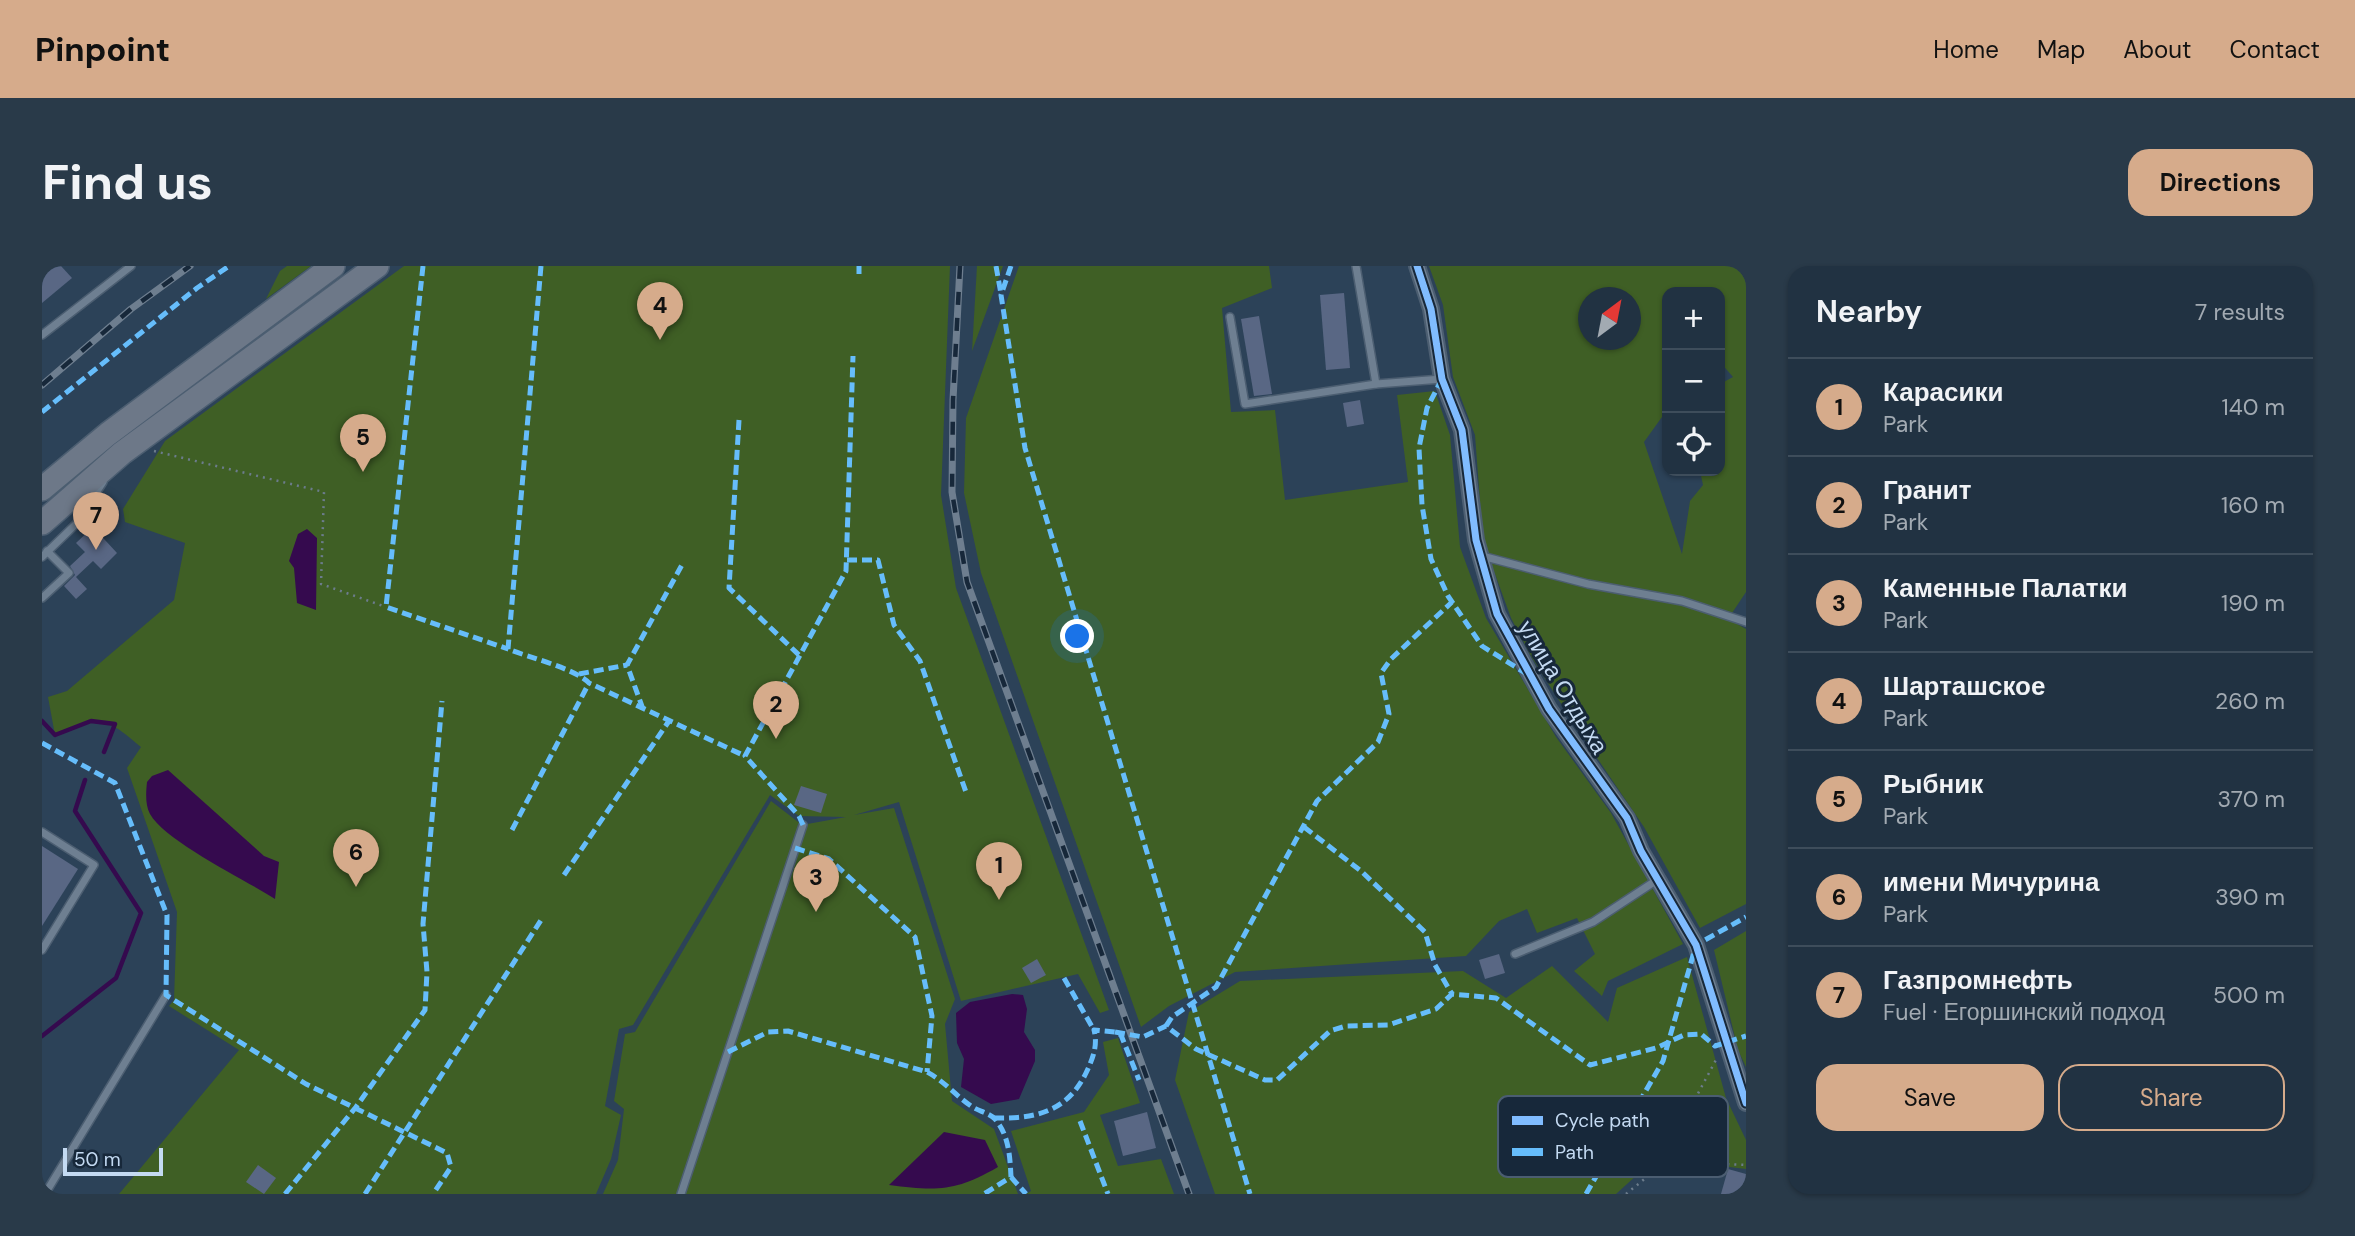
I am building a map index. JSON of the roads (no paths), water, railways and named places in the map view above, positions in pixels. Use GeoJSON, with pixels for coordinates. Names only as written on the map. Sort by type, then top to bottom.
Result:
{"type":"FeatureCollection","features":[{"type":"Feature","properties":{"kind":"main road"},"geometry":{"type":"LineString","coordinates":[[42,489],[222,348],[333,266]]}},
{"type":"Feature","properties":{"kind":"main road"},"geometry":{"type":"LineString","coordinates":[[42,523],[122,453],[377,266]]}},
{"type":"Feature","properties":{"kind":"main road"},"geometry":{"type":"LineString","coordinates":[[222,348],[231,349],[236,355],[236,368]]}},
{"type":"Feature","properties":{"kind":"street","name":"улица Отдыха"},"geometry":{"type":"LineString","coordinates":[[1416,266],[1432,309],[1442,379],[1462,430],[1476,540],[1497,614],[1561,727],[1627,818],[1657,880],[1696,945],[1746,1103]]}},
{"type":"Feature","properties":{"kind":"lane"},"geometry":{"type":"LineString","coordinates":[[42,335],[131,266]]}},
{"type":"Feature","properties":{"kind":"lane"},"geometry":{"type":"LineString","coordinates":[[1356,266],[1376,384]]}},
{"type":"Feature","properties":{"kind":"lane"},"geometry":{"type":"LineString","coordinates":[[1230,317],[1245,404],[1376,384],[1442,379]]}},
{"type":"Feature","properties":{"kind":"lane"},"geometry":{"type":"LineString","coordinates":[[42,598],[69,573],[45,554],[77,523],[122,453]]}},
{"type":"Feature","properties":{"kind":"lane"},"geometry":{"type":"LineString","coordinates":[[1482,556],[1588,584],[1682,601],[1746,622]]}},
{"type":"Feature","properties":{"kind":"lane"},"geometry":{"type":"LineString","coordinates":[[681,1194],[803,825]]}},
{"type":"Feature","properties":{"kind":"lane"},"geometry":{"type":"LineString","coordinates":[[42,832],[94,866],[42,950]]}},
{"type":"Feature","properties":{"kind":"lane"},"geometry":{"type":"LineString","coordinates":[[1515,954],[1593,922],[1657,880]]}},
{"type":"Feature","properties":{"kind":"lane"},"geometry":{"type":"LineString","coordinates":[[45,1194],[166,995]]}},
{"type":"Feature","properties":{"kind":"waterway"},"geometry":{"type":"LineString","coordinates":[[42,721],[55,735],[91,721],[115,724],[104,752]]}},
{"type":"Feature","properties":{"kind":"waterway"},"geometry":{"type":"LineString","coordinates":[[42,1036],[116,978],[141,913],[75,811],[85,780]]}},
{"type":"Feature","properties":{"kind":"railway"},"geometry":{"type":"LineString","coordinates":[[42,385],[131,309],[190,266]]}},
{"type":"Feature","properties":{"kind":"railway"},"geometry":{"type":"LineString","coordinates":[[960,266],[953,400],[952,492],[967,582],[1189,1194]]}},
{"type":"Feature","properties":{"kind":"place","name":"Шарташское"},"geometry":{"type":"Point","coordinates":[660,340]}},
{"type":"Feature","properties":{"kind":"place","name":"Рыбник"},"geometry":{"type":"Point","coordinates":[363,472]}},
{"type":"Feature","properties":{"kind":"place","name":"Газпромнефть"},"geometry":{"type":"Point","coordinates":[96,550]}},
{"type":"Feature","properties":{"kind":"place","name":"Гранит"},"geometry":{"type":"Point","coordinates":[776,739]}},
{"type":"Feature","properties":{"kind":"place","name":"имени Мичурина"},"geometry":{"type":"Point","coordinates":[356,887]}},
{"type":"Feature","properties":{"kind":"place","name":"Карасики"},"geometry":{"type":"Point","coordinates":[999,900]}},
{"type":"Feature","properties":{"kind":"place","name":"Каменные Палатки"},"geometry":{"type":"Point","coordinates":[816,912]}}]}
